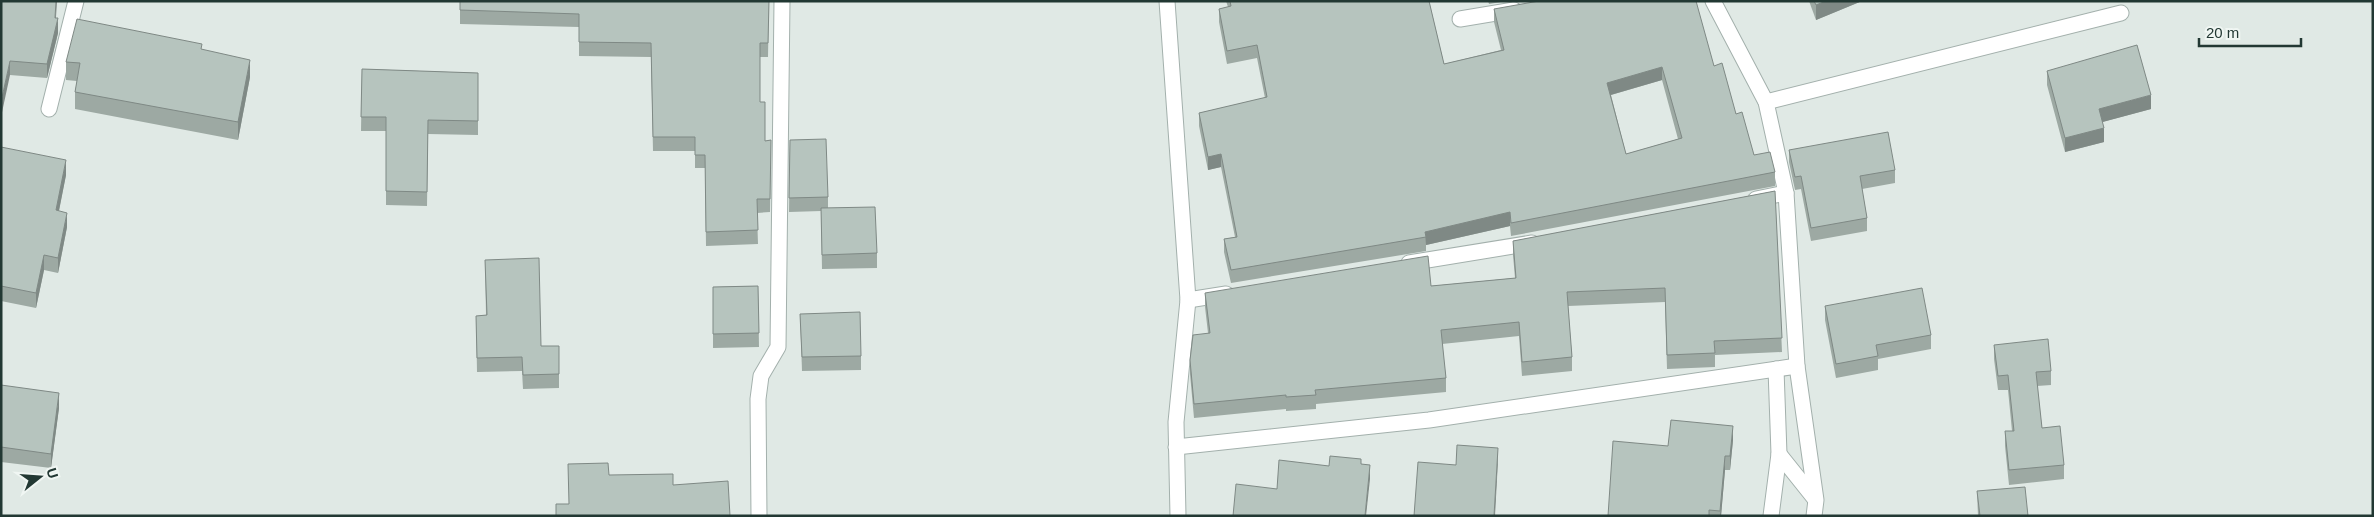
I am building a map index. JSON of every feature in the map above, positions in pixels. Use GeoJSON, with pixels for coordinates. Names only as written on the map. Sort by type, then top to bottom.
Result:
{"type":"FeatureCollection","features":[{"type":"Feature","properties":{"kind":"street"},"geometry":{"type":"LineString","coordinates":[[49,109],[76,1]]}},
{"type":"Feature","properties":{"kind":"street"},"geometry":{"type":"LineString","coordinates":[[759,516],[760,376],[778,347],[779,338],[782,1]]}},
{"type":"Feature","properties":{"kind":"street"},"geometry":{"type":"LineString","coordinates":[[1167,1],[1188,300],[1176,422],[1178,516]]}},
{"type":"Feature","properties":{"kind":"street"},"geometry":{"type":"LineString","coordinates":[[1713,1],[1766,102],[1786,192],[1797,366],[1816,500],[1814,516]]}},
{"type":"Feature","properties":{"kind":"street"},"geometry":{"type":"LineString","coordinates":[[1460,20],[1525,8]]}},
{"type":"Feature","properties":{"kind":"street"},"geometry":{"type":"LineString","coordinates":[[1766,102],[2121,13]]}},
{"type":"Feature","properties":{"kind":"street"},"geometry":{"type":"LineString","coordinates":[[1738,202],[1786,192]]}},
{"type":"Feature","properties":{"kind":"street"},"geometry":{"type":"LineString","coordinates":[[1390,266],[1544,240]]}},
{"type":"Feature","properties":{"kind":"street"},"geometry":{"type":"LineString","coordinates":[[1188,300],[1236,292]]}},
{"type":"Feature","properties":{"kind":"street"},"geometry":{"type":"LineString","coordinates":[[1176,447],[1429,420],[1797,366]]}},
{"type":"Feature","properties":{"kind":"street"},"geometry":{"type":"LineString","coordinates":[[1771,516],[1779,454],[1776,369]]}},
{"type":"Feature","properties":{"kind":"street"},"geometry":{"type":"LineString","coordinates":[[1779,454],[1816,500]]}},
{"type":"Feature","properties":{"kind":"building"},"geometry":{"type":"Polygon","coordinates":[[[1,1],[56,1],[55,18],[58,18],[47,64],[10,61],[1,102],[1,1]]]}},
{"type":"Feature","properties":{"kind":"building"},"geometry":{"type":"Polygon","coordinates":[[[460,1],[769,1],[768,43],[760,43],[760,102],[765,102],[765,141],[771,140],[770,199],[757,199],[758,230],[706,232],[705,155],[695,155],[695,137],[653,137],[651,43],[579,42],[579,14],[460,10],[460,1]]]}},
{"type":"Feature","properties":{"kind":"building"},"geometry":{"type":"Polygon","coordinates":[[[1230,1],[1429,1],[1444,64],[1504,50],[1494,9],[1539,1],[1696,1],[1714,66],[1722,63],[1736,114],[1742,112],[1754,155],[1770,152],[1775,172],[1511,223],[1510,212],[1425,232],[1426,237],[1231,270],[1224,239],[1237,237],[1221,154],[1208,157],[1199,113],[1267,97],[1257,45],[1227,51],[1219,9],[1231,6],[1230,1]],[[1662,67],[1607,83],[1626,154],[1682,138],[1662,67]]]}},
{"type":"Feature","properties":{"kind":"building"},"geometry":{"type":"Polygon","coordinates":[[[1814,1],[1826,1],[1816,5],[1814,1]]]}},
{"type":"Feature","properties":{"kind":"building"},"geometry":{"type":"Polygon","coordinates":[[[77,19],[202,44],[201,49],[250,60],[238,122],[75,92],[80,63],[66,62],[77,19]]]}},
{"type":"Feature","properties":{"kind":"building"},"geometry":{"type":"Polygon","coordinates":[[[2137,45],[2151,95],[2099,109],[2104,128],[2065,138],[2047,71],[2137,45]]]}},
{"type":"Feature","properties":{"kind":"building"},"geometry":{"type":"Polygon","coordinates":[[[362,69],[478,73],[478,121],[428,120],[427,192],[386,191],[386,117],[361,117],[362,69]]]}},
{"type":"Feature","properties":{"kind":"building"},"geometry":{"type":"Polygon","coordinates":[[[1888,132],[1895,170],[1860,176],[1867,218],[1811,228],[1801,176],[1795,177],[1789,150],[1888,132]]]}},
{"type":"Feature","properties":{"kind":"building"},"geometry":{"type":"Polygon","coordinates":[[[826,139],[828,197],[789,198],[790,140],[826,139]]]}},
{"type":"Feature","properties":{"kind":"building"},"geometry":{"type":"Polygon","coordinates":[[[1,147],[66,160],[56,210],[67,213],[58,258],[44,255],[36,293],[1,286],[1,147]]]}},
{"type":"Feature","properties":{"kind":"building"},"geometry":{"type":"Polygon","coordinates":[[[1775,191],[1782,338],[1714,341],[1715,353],[1667,355],[1665,288],[1567,292],[1572,357],[1522,362],[1519,322],[1441,330],[1446,378],[1315,390],[1316,395],[1286,397],[1286,395],[1194,404],[1190,360],[1193,335],[1210,333],[1205,293],[1428,256],[1431,286],[1516,278],[1513,241],[1775,191]]]}},
{"type":"Feature","properties":{"kind":"building"},"geometry":{"type":"Polygon","coordinates":[[[875,207],[877,253],[822,255],[821,208],[875,207]]]}},
{"type":"Feature","properties":{"kind":"building"},"geometry":{"type":"Polygon","coordinates":[[[539,258],[541,346],[559,346],[559,374],[523,375],[522,357],[477,358],[476,316],[487,315],[485,260],[539,258]]]}},
{"type":"Feature","properties":{"kind":"building"},"geometry":{"type":"Polygon","coordinates":[[[758,286],[759,333],[713,334],[713,287],[758,286]]]}},
{"type":"Feature","properties":{"kind":"building"},"geometry":{"type":"Polygon","coordinates":[[[1922,288],[1931,335],[1876,345],[1878,356],[1836,364],[1825,306],[1922,288]]]}},
{"type":"Feature","properties":{"kind":"building"},"geometry":{"type":"Polygon","coordinates":[[[860,312],[861,356],[802,357],[800,314],[860,312]]]}},
{"type":"Feature","properties":{"kind":"building"},"geometry":{"type":"Polygon","coordinates":[[[2048,339],[2051,371],[2036,372],[2042,428],[2060,426],[2064,465],[2009,470],[2005,431],[2014,431],[2008,375],[1998,376],[1994,345],[2048,339]]]}},
{"type":"Feature","properties":{"kind":"building"},"geometry":{"type":"Polygon","coordinates":[[[1,385],[59,393],[51,454],[1,447],[1,385]]]}},
{"type":"Feature","properties":{"kind":"building"},"geometry":{"type":"Polygon","coordinates":[[[1671,420],[1733,426],[1730,456],[1725,456],[1720,511],[1709,510],[1709,516],[1608,516],[1613,441],[1668,446],[1671,420]]]}},
{"type":"Feature","properties":{"kind":"building"},"geometry":{"type":"Polygon","coordinates":[[[1457,445],[1498,448],[1494,516],[1414,516],[1418,462],[1456,465],[1457,445]]]}},
{"type":"Feature","properties":{"kind":"building"},"geometry":{"type":"Polygon","coordinates":[[[1330,456],[1361,459],[1361,464],[1370,465],[1365,516],[1233,516],[1236,484],[1277,489],[1279,460],[1329,466],[1330,456]]]}},
{"type":"Feature","properties":{"kind":"building"},"geometry":{"type":"Polygon","coordinates":[[[608,463],[609,475],[673,474],[673,485],[728,481],[730,516],[556,516],[556,504],[569,504],[568,464],[608,463]]]}},
{"type":"Feature","properties":{"kind":"building"},"geometry":{"type":"Polygon","coordinates":[[[2025,487],[2028,516],[1980,516],[1977,491],[2025,487]]]}}]}
